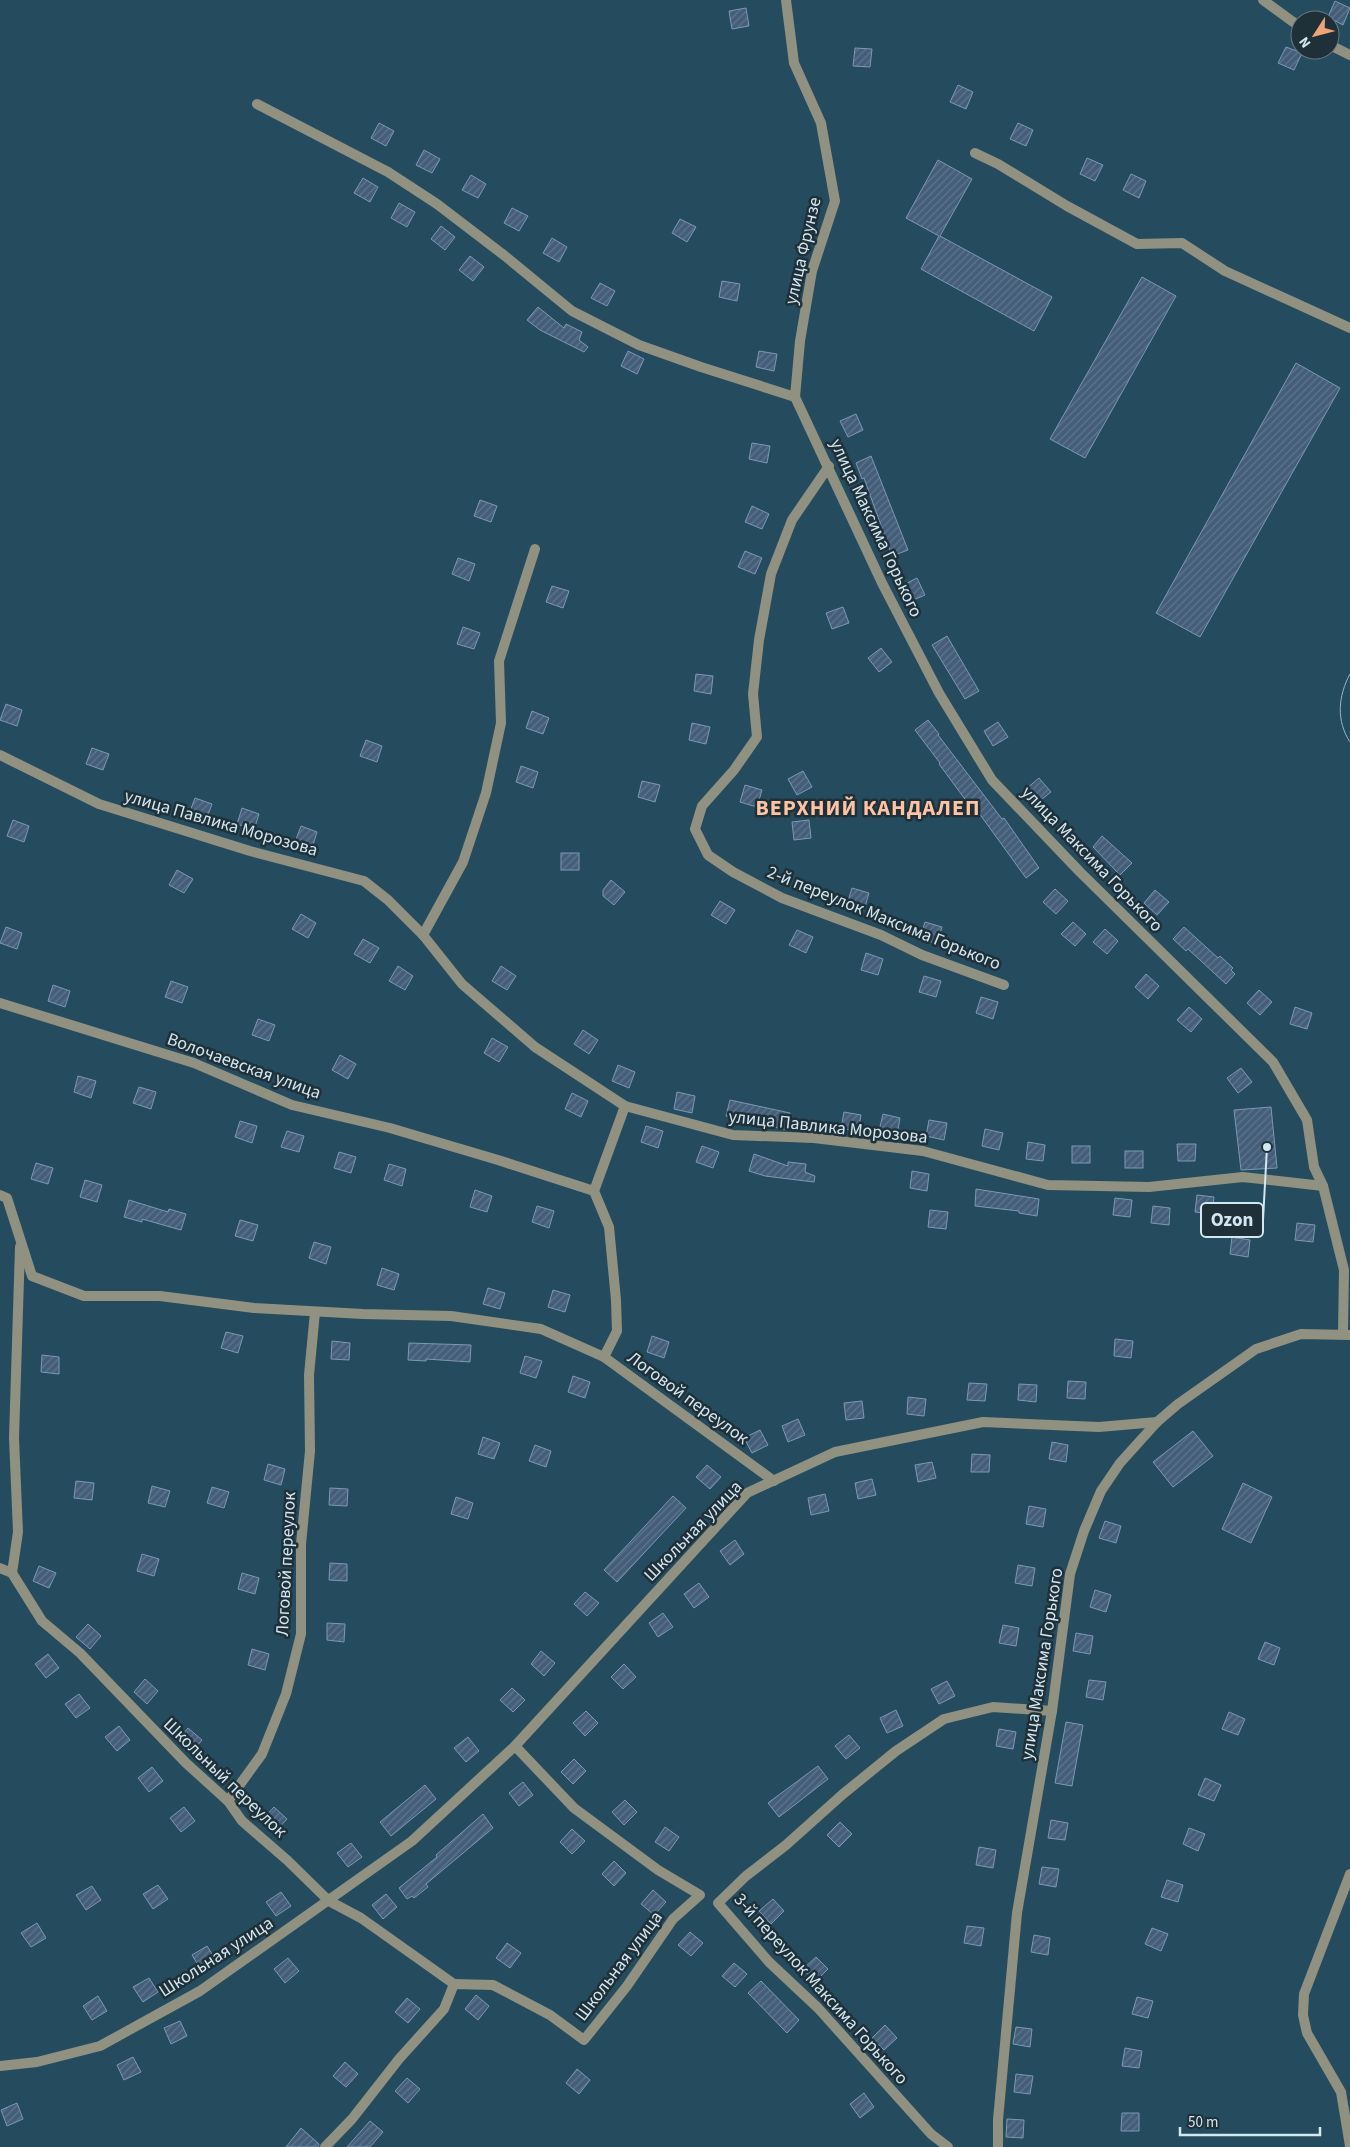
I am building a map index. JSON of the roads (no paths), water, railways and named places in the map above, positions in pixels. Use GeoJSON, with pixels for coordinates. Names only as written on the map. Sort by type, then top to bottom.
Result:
{"type":"FeatureCollection","features":[{"type":"Feature","properties":{"kind":"street","name":"улица Фрунзе"},"geometry":{"type":"LineString","coordinates":[[786,0],[794,63],[821,123],[835,201],[812,271],[800,341],[796,397]]}},
{"type":"Feature","properties":{"kind":"street"},"geometry":{"type":"LineString","coordinates":[[1263,0],[1290,20]]}},
{"type":"Feature","properties":{"kind":"street"},"geometry":{"type":"LineString","coordinates":[[257,104],[388,172],[452,216],[505,256],[572,311],[639,344],[701,367],[796,397]]}},
{"type":"Feature","properties":{"kind":"street"},"geometry":{"type":"LineString","coordinates":[[975,153],[998,164],[1067,206],[1137,244],[1182,243],[1225,271],[1350,328]]}},
{"type":"Feature","properties":{"kind":"street","name":"улица Максима Горького"},"geometry":{"type":"LineString","coordinates":[[796,397],[882,583],[939,693],[992,780],[1080,872],[1273,1062],[1307,1120],[1314,1166],[1323,1186],[1344,1270],[1347,1334],[1301,1334],[1256,1349],[1178,1404],[1158,1422],[1120,1463],[1101,1492],[1084,1531],[1070,1574],[1052,1711],[1017,1913],[998,2120],[998,2147]]}},
{"type":"Feature","properties":{"kind":"street","name":"2-й переулок Максима Горького"},"geometry":{"type":"LineString","coordinates":[[829,466],[792,520],[771,574],[759,640],[753,694],[757,737],[734,770],[702,806],[695,829],[708,855],[733,872],[782,898],[881,935],[922,955],[1004,985]]}},
{"type":"Feature","properties":{"kind":"street"},"geometry":{"type":"LineString","coordinates":[[423,935],[463,862],[486,793],[501,723],[499,661],[535,549]]}},
{"type":"Feature","properties":{"kind":"street","name":"улица Павлика Морозова"},"geometry":{"type":"LineString","coordinates":[[0,755],[99,804],[250,850],[364,881],[388,900],[423,935],[462,984],[535,1047],[624,1106],[733,1135],[814,1138],[923,1151],[1048,1185],[1149,1186],[1243,1177],[1323,1186]]}},
{"type":"Feature","properties":{"kind":"street","name":"Волочаевская улица"},"geometry":{"type":"LineString","coordinates":[[0,1003],[194,1063],[292,1105],[390,1128],[594,1191]]}},
{"type":"Feature","properties":{"kind":"street"},"geometry":{"type":"LineString","coordinates":[[604,1357],[616,1331],[616,1300],[609,1227],[594,1191],[624,1106]]}},
{"type":"Feature","properties":{"kind":"street","name":"Логовой переулок"},"geometry":{"type":"LineString","coordinates":[[0,1195],[6,1198],[32,1276],[84,1296],[160,1296],[254,1308],[315,1312],[451,1316],[541,1329],[604,1357],[774,1481]]}},
{"type":"Feature","properties":{"kind":"street","name":"Логовой переулок"},"geometry":{"type":"LineString","coordinates":[[12,1573],[18,1532],[14,1438],[20,1238]]}},
{"type":"Feature","properties":{"kind":"street","name":"Логовой переулок"},"geometry":{"type":"LineString","coordinates":[[228,1801],[262,1754],[286,1694],[301,1634],[301,1544],[310,1452],[309,1375],[315,1312]]}},
{"type":"Feature","properties":{"kind":"street","name":"Школьная улица"},"geometry":{"type":"LineString","coordinates":[[0,2066],[37,2062],[100,2046],[200,1991],[412,1841],[515,1746],[747,1493],[836,1452],[983,1422],[1099,1426],[1158,1422]]}},
{"type":"Feature","properties":{"kind":"street"},"geometry":{"type":"LineString","coordinates":[[0,1568],[12,1573]]}},
{"type":"Feature","properties":{"kind":"street","name":"Школьный переулок"},"geometry":{"type":"LineString","coordinates":[[12,1573],[42,1621],[80,1652],[180,1756],[228,1801],[242,1821],[287,1860],[329,1901],[361,1918],[454,1984]]}},
{"type":"Feature","properties":{"kind":"street","name":"3-й переулок Максима Горького"},"geometry":{"type":"LineString","coordinates":[[948,2147],[931,2134],[818,2008],[763,1955],[718,1903],[746,1876],[786,1845],[881,1763],[944,1719],[994,1707],[1052,1711]]}},
{"type":"Feature","properties":{"kind":"street"},"geometry":{"type":"LineString","coordinates":[[515,1746],[574,1808],[658,1870],[718,1903]]}},
{"type":"Feature","properties":{"kind":"street"},"geometry":{"type":"LineString","coordinates":[[1350,1874],[1304,1994],[1303,2015],[1307,2033],[1341,2092],[1350,2146]]}},
{"type":"Feature","properties":{"kind":"street","name":"Школьная улица"},"geometry":{"type":"LineString","coordinates":[[454,1984],[493,1985],[550,2015],[584,2040],[627,1986],[673,1919],[700,1894]]}},
{"type":"Feature","properties":{"kind":"street"},"geometry":{"type":"LineString","coordinates":[[324,2147],[352,2119],[399,2059],[444,2009],[454,1984]]}},
{"type":"Feature","properties":{"kind":"tram line"},"geometry":{"type":"LineString","coordinates":[[1350,674],[1343,691],[1340,708],[1342,726],[1350,742]]}},
{"type":"Feature","properties":{"kind":"place","name":"Ozon"},"geometry":{"type":"Point","coordinates":[1267,1147]}},
{"type":"Feature","properties":{"kind":"district","name":"ВЕРХНИЙ КАНДАЛЕП"},"geometry":{"type":"Point","coordinates":[868,808]}}]}
